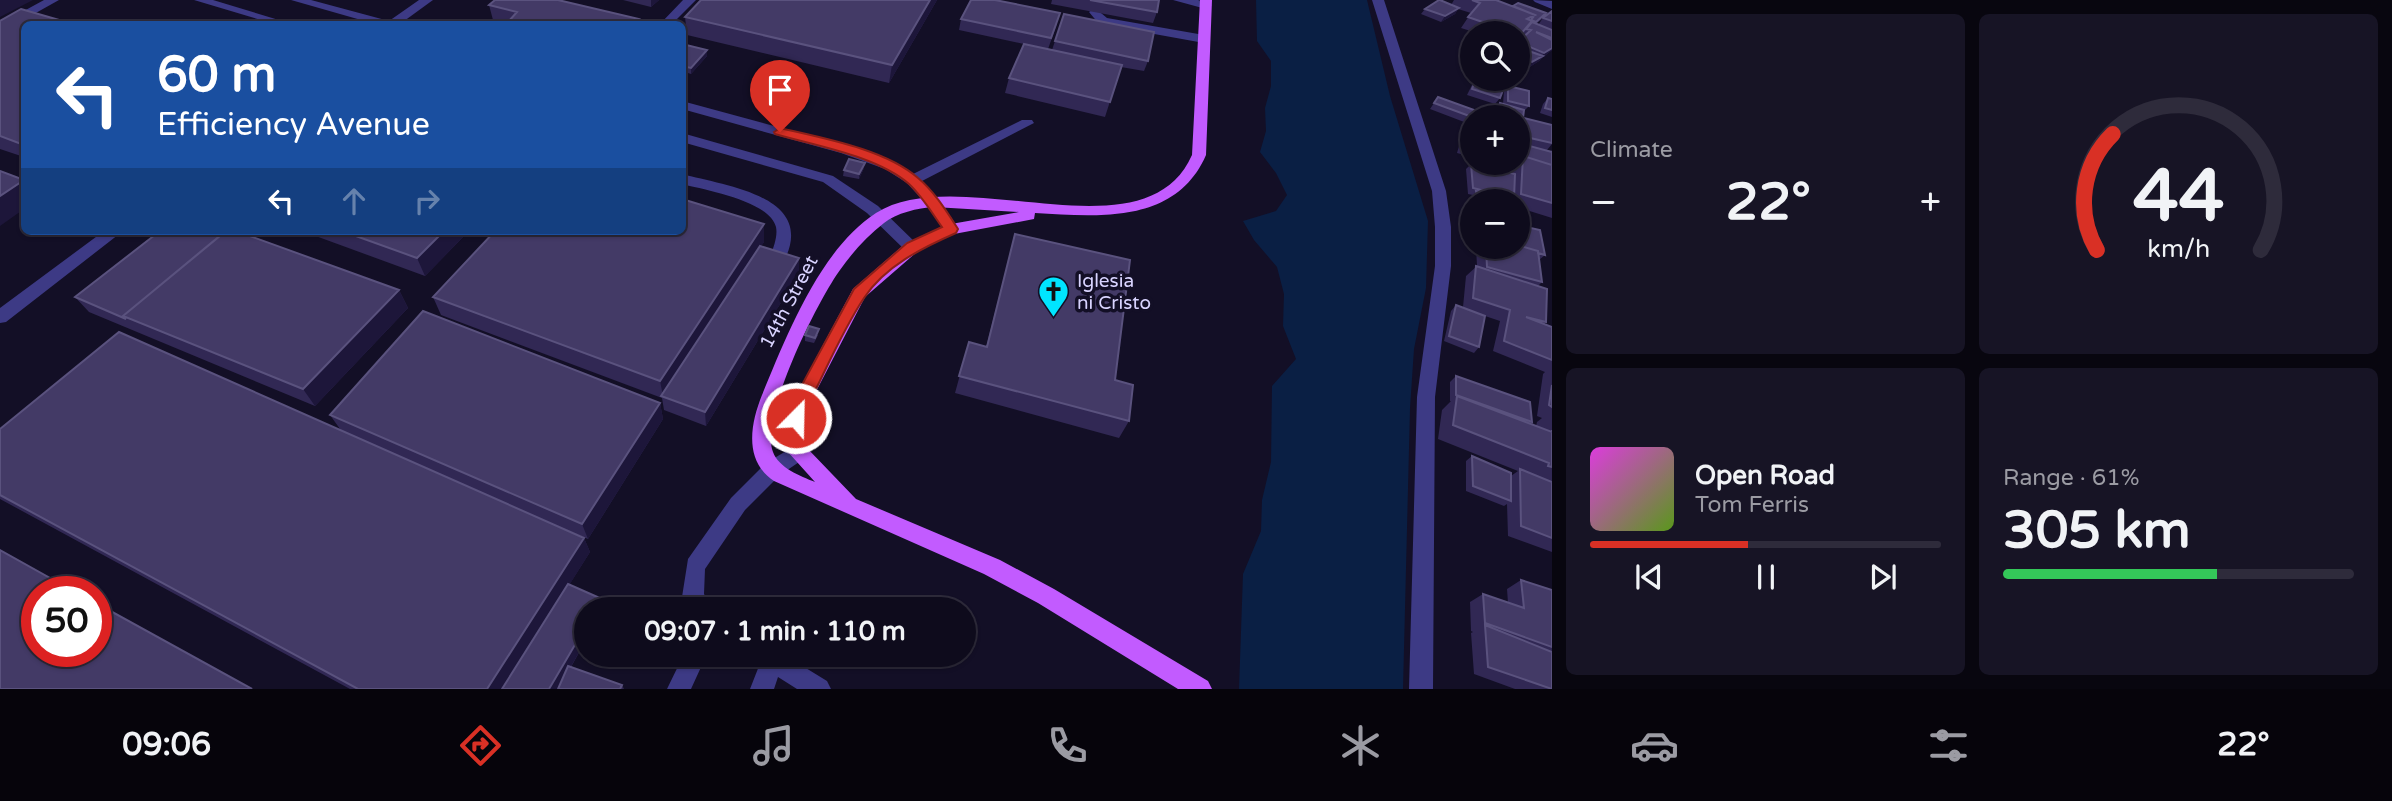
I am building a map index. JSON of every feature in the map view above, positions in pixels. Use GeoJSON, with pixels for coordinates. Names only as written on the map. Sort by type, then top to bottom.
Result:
{"type":"FeatureCollection","features":[{"type":"Feature","properties":{"kind":"main road","name":"14th Street"},"geometry":{"type":"LineString","coordinates":[[798,452],[795,433],[800,405],[859,293],[912,247],[951,229],[1055,210],[1136,204],[1176,189],[1190,175],[1199,155],[1206,2]]}},
{"type":"Feature","properties":{"kind":"main road","name":"14th Street"},"geometry":{"type":"LineString","coordinates":[[773,469],[762,448],[759,434],[763,414],[795,337],[825,279],[850,245],[883,216],[933,202],[1055,210]]}},
{"type":"Feature","properties":{"kind":"main road"},"geometry":{"type":"LineString","coordinates":[[798,452],[850,505]]}},
{"type":"Feature","properties":{"kind":"main road"},"geometry":{"type":"LineString","coordinates":[[773,469],[800,485],[992,567],[1046,596],[1193,684]]}},
{"type":"Feature","properties":{"kind":"street"},"geometry":{"type":"LineString","coordinates":[[0,29],[53,0]]}},
{"type":"Feature","properties":{"kind":"street"},"geometry":{"type":"LineString","coordinates":[[200,0],[275,21]]}},
{"type":"Feature","properties":{"kind":"street"},"geometry":{"type":"LineString","coordinates":[[297,0],[376,21]]}},
{"type":"Feature","properties":{"kind":"street"},"geometry":{"type":"LineString","coordinates":[[397,21],[427,0]]}},
{"type":"Feature","properties":{"kind":"street"},"geometry":{"type":"LineString","coordinates":[[669,21],[690,0]]}},
{"type":"Feature","properties":{"kind":"street"},"geometry":{"type":"LineString","coordinates":[[1179,0],[1206,2]]}},
{"type":"Feature","properties":{"kind":"street"},"geometry":{"type":"LineString","coordinates":[[1378,0],[1389,43],[1438,191],[1443,227],[1443,266],[1426,397],[1421,689]]}},
{"type":"Feature","properties":{"kind":"street"},"geometry":{"type":"LineString","coordinates":[[1539,0],[1552,5]]}},
{"type":"Feature","properties":{"kind":"street"},"geometry":{"type":"LineString","coordinates":[[1095,12],[1103,20],[1204,39]]}},
{"type":"Feature","properties":{"kind":"street"},"geometry":{"type":"LineString","coordinates":[[912,180],[1027,123]]}},
{"type":"Feature","properties":{"kind":"street"},"geometry":{"type":"LineString","coordinates":[[691,127],[846,150],[890,166],[912,180],[933,202],[951,229]]}},
{"type":"Feature","properties":{"kind":"street"},"geometry":{"type":"LineString","coordinates":[[691,127],[828,179],[883,216],[912,247]]}},
{"type":"Feature","properties":{"kind":"street"},"geometry":{"type":"LineString","coordinates":[[686,180],[753,199],[773,210],[783,224],[783,243],[777,259]]}},
{"type":"Feature","properties":{"kind":"street"},"geometry":{"type":"LineString","coordinates":[[0,317],[110,235]]}},
{"type":"Feature","properties":{"kind":"street"},"geometry":{"type":"LineString","coordinates":[[693,597],[695,566],[738,504],[773,469],[798,452]]}},
{"type":"Feature","properties":{"kind":"street"},"geometry":{"type":"LineString","coordinates":[[679,689],[690,667]]}},
{"type":"Feature","properties":{"kind":"street"},"geometry":{"type":"LineString","coordinates":[[762,689],[765,667]]}},
{"type":"Feature","properties":{"kind":"street"},"geometry":{"type":"LineString","coordinates":[[781,667],[819,689]]}},
{"type":"Feature","properties":{"kind":"water"},"geometry":{"type":"Polygon","coordinates":[[[1256,0],[1367,0],[1390,96],[1428,221],[1426,288],[1414,349],[1410,408],[1403,689],[1239,689],[1243,574],[1261,531],[1262,500],[1271,462],[1272,386],[1296,359],[1283,326],[1284,294],[1277,267],[1254,240],[1243,221],[1276,211],[1287,195],[1276,173],[1260,152],[1266,131],[1265,108],[1271,86],[1271,61],[1257,41],[1256,0]]]}},
{"type":"Feature","properties":{"kind":"building"},"geometry":{"type":"Polygon","coordinates":[[[495,0],[558,0],[639,19],[509,21],[517,12],[489,5],[495,0]]]}},
{"type":"Feature","properties":{"kind":"building"},"geometry":{"type":"Polygon","coordinates":[[[701,0],[930,0],[892,65],[685,17],[701,0]]]}},
{"type":"Feature","properties":{"kind":"building"},"geometry":{"type":"Polygon","coordinates":[[[971,0],[995,0],[1060,13],[1051,38],[961,19],[971,0]]]}},
{"type":"Feature","properties":{"kind":"building"},"geometry":{"type":"Polygon","coordinates":[[[1090,0],[1159,0],[1157,12],[1090,0]]]}},
{"type":"Feature","properties":{"kind":"building"},"geometry":{"type":"Polygon","coordinates":[[[1439,0],[1459,8],[1445,16],[1425,9],[1439,0]]]}},
{"type":"Feature","properties":{"kind":"building"},"geometry":{"type":"Polygon","coordinates":[[[1472,0],[1496,0],[1535,15],[1527,19],[1532,21],[1530,23],[1530,21],[1480,21],[1468,17],[1480,3],[1472,0]]]}},
{"type":"Feature","properties":{"kind":"building"},"geometry":{"type":"Polygon","coordinates":[[[1518,3],[1546,13],[1536,22],[1531,20],[1535,15],[1513,6],[1518,3]]]}},
{"type":"Feature","properties":{"kind":"building"},"geometry":{"type":"Polygon","coordinates":[[[21,9],[63,21],[21,21],[21,144],[0,136],[0,21],[21,9]]]}},
{"type":"Feature","properties":{"kind":"building"},"geometry":{"type":"Polygon","coordinates":[[[1552,11],[1552,21],[1543,18],[1552,11]]]}},
{"type":"Feature","properties":{"kind":"building"},"geometry":{"type":"Polygon","coordinates":[[[1064,14],[1154,32],[1148,61],[1055,41],[1064,14]]]}},
{"type":"Feature","properties":{"kind":"building"},"geometry":{"type":"Polygon","coordinates":[[[1532,22],[1552,30],[1552,38],[1536,32],[1552,40],[1552,48],[1544,53],[1530,47],[1532,22]]]}},
{"type":"Feature","properties":{"kind":"building"},"geometry":{"type":"Polygon","coordinates":[[[1024,44],[1122,65],[1110,102],[1009,78],[1024,44]]]}},
{"type":"Feature","properties":{"kind":"building"},"geometry":{"type":"Polygon","coordinates":[[[686,45],[707,50],[691,68],[686,67],[686,45]]]}},
{"type":"Feature","properties":{"kind":"building"},"geometry":{"type":"Polygon","coordinates":[[[1530,52],[1543,56],[1532,62],[1530,52]]]}},
{"type":"Feature","properties":{"kind":"building"},"geometry":{"type":"Polygon","coordinates":[[[1478,91],[1503,91],[1500,98],[1478,91]]]}},
{"type":"Feature","properties":{"kind":"building"},"geometry":{"type":"Polygon","coordinates":[[[1508,91],[1529,91],[1529,105],[1508,101],[1508,91]]]}},
{"type":"Feature","properties":{"kind":"building"},"geometry":{"type":"Polygon","coordinates":[[[1438,97],[1460,105],[1460,113],[1434,103],[1438,97]]]}},
{"type":"Feature","properties":{"kind":"building"},"geometry":{"type":"Polygon","coordinates":[[[1548,98],[1552,99],[1552,110],[1545,108],[1548,98]]]}},
{"type":"Feature","properties":{"kind":"building"},"geometry":{"type":"Polygon","coordinates":[[[1530,120],[1552,125],[1552,143],[1530,138],[1530,120]]]}},
{"type":"Feature","properties":{"kind":"building"},"geometry":{"type":"Polygon","coordinates":[[[1530,146],[1552,152],[1552,165],[1530,158],[1530,146]]]}},
{"type":"Feature","properties":{"kind":"building"},"geometry":{"type":"Polygon","coordinates":[[[1530,158],[1552,165],[1552,203],[1530,197],[1530,189],[1521,189],[1522,175],[1530,175],[1530,158]]]}},
{"type":"Feature","properties":{"kind":"building"},"geometry":{"type":"Polygon","coordinates":[[[849,159],[865,163],[859,174],[844,170],[849,159]]]}},
{"type":"Feature","properties":{"kind":"building"},"geometry":{"type":"Polygon","coordinates":[[[0,171],[21,179],[21,182],[0,196],[0,171]]]}},
{"type":"Feature","properties":{"kind":"building"},"geometry":{"type":"Polygon","coordinates":[[[1472,175],[1515,175],[1514,189],[1473,188],[1472,175]]]}},
{"type":"Feature","properties":{"kind":"building"},"geometry":{"type":"Polygon","coordinates":[[[686,200],[764,224],[660,381],[433,297],[491,235],[686,235],[686,200]]]}},
{"type":"Feature","properties":{"kind":"building"},"geometry":{"type":"Polygon","coordinates":[[[1530,228],[1540,230],[1545,255],[1530,249],[1530,228]]]}},
{"type":"Feature","properties":{"kind":"building","name":"Iglesia ni Cristo"},"geometry":{"type":"Polygon","coordinates":[[[1015,234],[1130,260],[1115,380],[1133,385],[1129,421],[959,376],[969,342],[987,347],[1015,234]]]}},
{"type":"Feature","properties":{"kind":"building"},"geometry":{"type":"Polygon","coordinates":[[[155,235],[221,235],[123,316],[126,319],[75,297],[155,235]]]}},
{"type":"Feature","properties":{"kind":"building"},"geometry":{"type":"Polygon","coordinates":[[[221,235],[247,235],[399,290],[303,389],[123,316],[221,235]]]}},
{"type":"Feature","properties":{"kind":"building"},"geometry":{"type":"Polygon","coordinates":[[[353,235],[440,235],[417,258],[353,235]]]}},
{"type":"Feature","properties":{"kind":"building"},"geometry":{"type":"Polygon","coordinates":[[[760,246],[799,258],[705,412],[661,396],[760,246]]]}},
{"type":"Feature","properties":{"kind":"building"},"geometry":{"type":"Polygon","coordinates":[[[1530,249],[1538,251],[1542,282],[1487,267],[1487,259],[1530,259],[1530,249]]]}},
{"type":"Feature","properties":{"kind":"building"},"geometry":{"type":"Polygon","coordinates":[[[1476,266],[1547,289],[1546,322],[1526,317],[1552,327],[1552,360],[1504,341],[1510,310],[1473,298],[1476,266]]]}},
{"type":"Feature","properties":{"kind":"building"},"geometry":{"type":"Polygon","coordinates":[[[1456,305],[1485,316],[1479,347],[1449,336],[1456,305]]]}},
{"type":"Feature","properties":{"kind":"building"},"geometry":{"type":"Polygon","coordinates":[[[423,311],[660,403],[582,524],[330,415],[423,311]]]}},
{"type":"Feature","properties":{"kind":"building"},"geometry":{"type":"Polygon","coordinates":[[[809,326],[819,329],[815,338],[805,335],[809,326]]]}},
{"type":"Feature","properties":{"kind":"building"},"geometry":{"type":"Polygon","coordinates":[[[119,332],[584,538],[487,689],[358,689],[0,495],[0,429],[119,332]]]}},
{"type":"Feature","properties":{"kind":"building"},"geometry":{"type":"Polygon","coordinates":[[[1456,376],[1530,402],[1532,422],[1456,395],[1456,376]]]}},
{"type":"Feature","properties":{"kind":"building"},"geometry":{"type":"Polygon","coordinates":[[[1552,385],[1552,407],[1549,405],[1552,385]]]}},
{"type":"Feature","properties":{"kind":"building"},"geometry":{"type":"Polygon","coordinates":[[[1457,396],[1552,432],[1552,467],[1548,466],[1549,463],[1453,425],[1457,396]]]}},
{"type":"Feature","properties":{"kind":"building"},"geometry":{"type":"Polygon","coordinates":[[[1472,456],[1511,473],[1511,501],[1473,486],[1472,456]]]}},
{"type":"Feature","properties":{"kind":"building"},"geometry":{"type":"Polygon","coordinates":[[[1520,469],[1552,482],[1552,538],[1521,526],[1520,469]]]}},
{"type":"Feature","properties":{"kind":"building"},"geometry":{"type":"Polygon","coordinates":[[[0,550],[46,576],[21,576],[21,667],[112,667],[112,612],[252,689],[0,689],[0,550]]]}},
{"type":"Feature","properties":{"kind":"building"},"geometry":{"type":"Polygon","coordinates":[[[1521,580],[1552,590],[1552,647],[1485,623],[1483,594],[1524,608],[1521,580]]]}},
{"type":"Feature","properties":{"kind":"building"},"geometry":{"type":"Polygon","coordinates":[[[568,584],[597,597],[574,597],[574,646],[549,689],[502,689],[568,584]]]}},
{"type":"Feature","properties":{"kind":"building"},"geometry":{"type":"Polygon","coordinates":[[[1485,625],[1552,652],[1552,689],[1488,667],[1485,625]]]}},
{"type":"Feature","properties":{"kind":"building"},"geometry":{"type":"Polygon","coordinates":[[[568,666],[622,685],[620,689],[558,689],[568,666]]]}},
{"type":"Feature","properties":{"kind":"place","name":"Iglesia ni Cristo"},"geometry":{"type":"Point","coordinates":[1054,319]}},
{"type":"Feature","properties":{"kind":"route"},"geometry":{"type":"LineString","coordinates":[[780,132],[846,150],[890,166],[912,180],[923,191],[951,229],[912,247],[859,293],[800,405],[796,418]]}}]}
